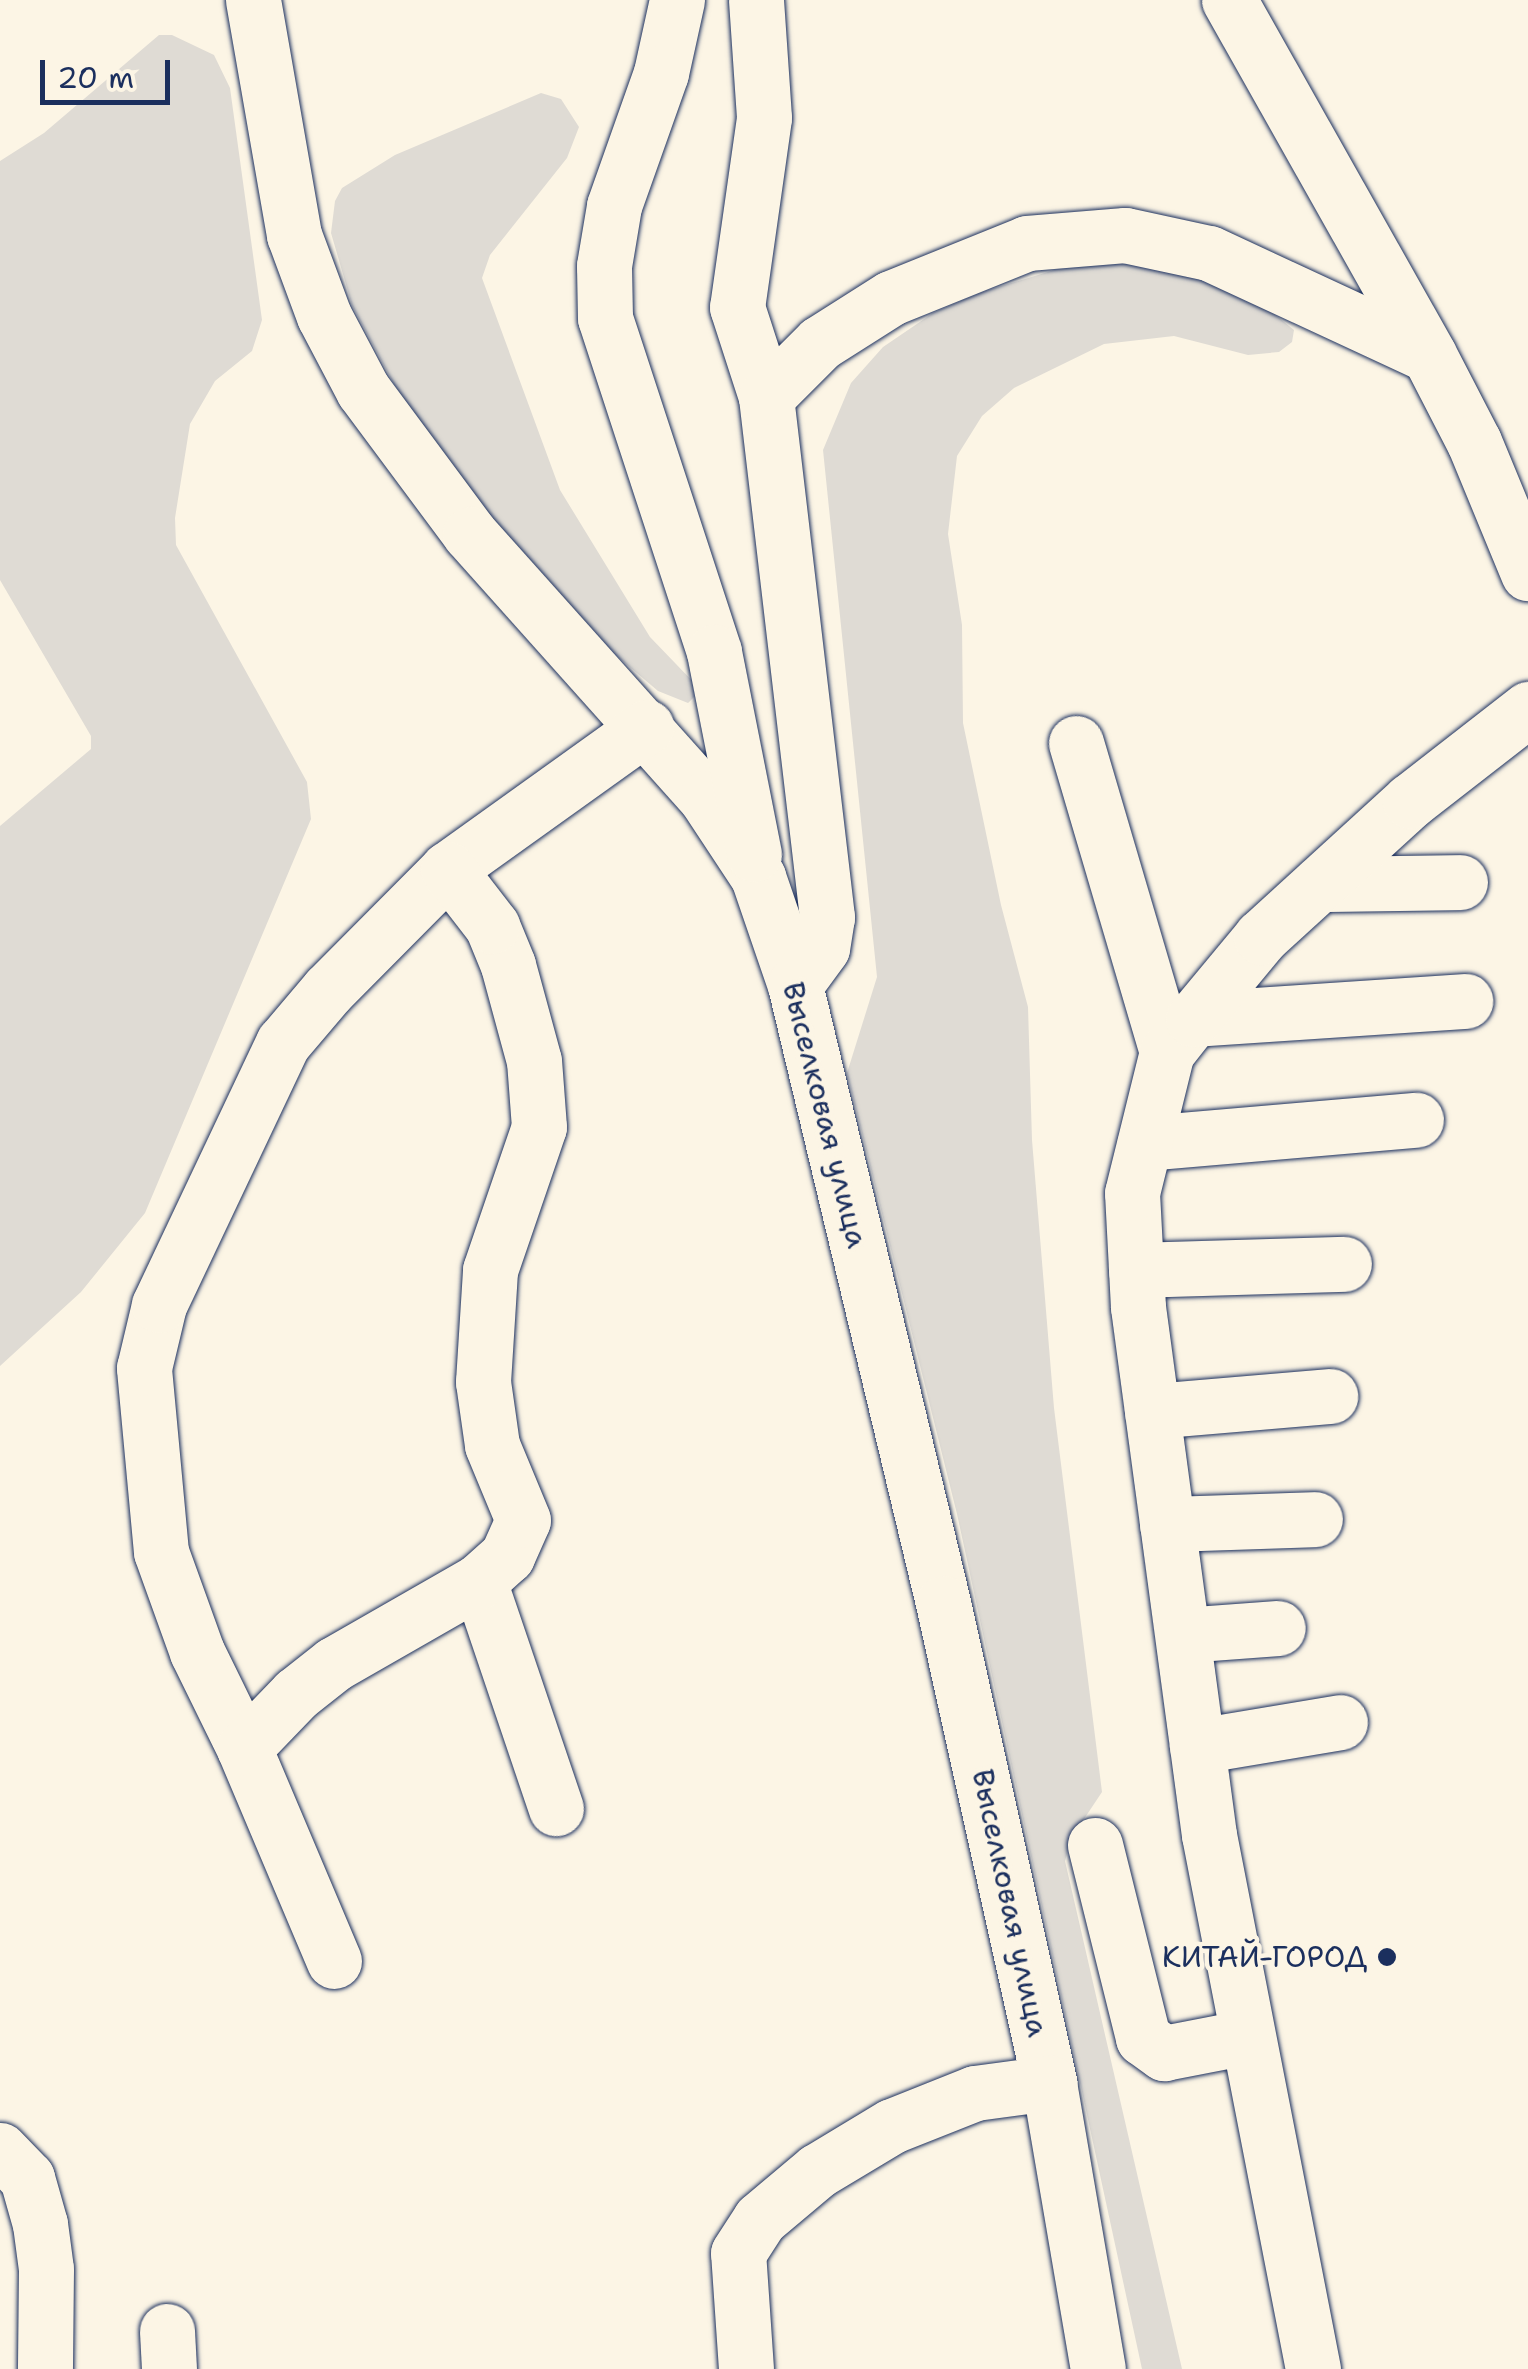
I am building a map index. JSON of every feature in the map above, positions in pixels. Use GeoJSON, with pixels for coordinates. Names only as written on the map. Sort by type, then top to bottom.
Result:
{"type":"FeatureCollection","features":[{"type":"Feature","properties":{"kind":"street","name":"Выселковая улица"},"geometry":{"type":"LineString","coordinates":[[253,0],[294,235],[324,316],[363,390],[470,534],[706,798],[758,877],[795,986],[943,1603],[1049,2083],[1098,2369]]}},
{"type":"Feature","properties":{"kind":"street"},"geometry":{"type":"LineString","coordinates":[[677,0],[661,74],[614,206],[604,266],[605,318],[714,652],[758,877]]}},
{"type":"Feature","properties":{"kind":"street"},"geometry":{"type":"LineString","coordinates":[[756,0],[764,118],[737,306],[766,397],[826,917],[822,948],[795,986]]}},
{"type":"Feature","properties":{"kind":"street"},"geometry":{"type":"LineString","coordinates":[[1230,0],[1429,355],[1474,442],[1528,573]]}},
{"type":"Feature","properties":{"kind":"street"},"geometry":{"type":"LineString","coordinates":[[766,397],[820,344],[891,298],[1027,243],[1125,235],[1208,253],[1429,355]]}},
{"type":"Feature","properties":{"kind":"street"},"geometry":{"type":"LineString","coordinates":[[1313,2369],[1246,2037],[1197,1746],[1152,1412],[1136,1270],[1132,1193],[1180,1036],[1261,937],[1410,801],[1528,709]]}},
{"type":"Feature","properties":{"kind":"street"},"geometry":{"type":"LineString","coordinates":[[334,1962],[244,1748],[197,1652],[161,1552],[144,1368],[159,1306],[283,1043],[328,990],[448,868],[646,727]]}},
{"type":"Feature","properties":{"kind":"street"},"geometry":{"type":"LineString","coordinates":[[1076,743],[1180,1036]]}},
{"type":"Feature","properties":{"kind":"street"},"geometry":{"type":"LineString","coordinates":[[244,1748],[334,1664],[478,1580],[508,1556],[523,1520],[492,1444],[483,1382],[490,1270],[539,1127],[534,1060],[508,965],[492,926],[448,868]]}},
{"type":"Feature","properties":{"kind":"street"},"geometry":{"type":"LineString","coordinates":[[1320,884],[1460,882]]}},
{"type":"Feature","properties":{"kind":"street"},"geometry":{"type":"LineString","coordinates":[[1180,1036],[1466,1001]]}},
{"type":"Feature","properties":{"kind":"street"},"geometry":{"type":"LineString","coordinates":[[1145,1143],[1416,1120]]}},
{"type":"Feature","properties":{"kind":"street"},"geometry":{"type":"LineString","coordinates":[[1136,1270],[1344,1264]]}},
{"type":"Feature","properties":{"kind":"street"},"geometry":{"type":"LineString","coordinates":[[1152,1412],[1330,1396]]}},
{"type":"Feature","properties":{"kind":"street"},"geometry":{"type":"LineString","coordinates":[[1168,1524],[1315,1518]]}},
{"type":"Feature","properties":{"kind":"street"},"geometry":{"type":"LineString","coordinates":[[478,1580],[556,1808]]}},
{"type":"Feature","properties":{"kind":"street"},"geometry":{"type":"LineString","coordinates":[[1182,1636],[1278,1628]]}},
{"type":"Feature","properties":{"kind":"street"},"geometry":{"type":"LineString","coordinates":[[1197,1746],[1340,1722]]}},
{"type":"Feature","properties":{"kind":"street"},"geometry":{"type":"LineString","coordinates":[[1095,1846],[1143,2038],[1164,2053],[1246,2037]]}},
{"type":"Feature","properties":{"kind":"street"},"geometry":{"type":"LineString","coordinates":[[746,2369],[738,2254],[760,2219],[817,2171],[892,2126],[975,2093],[1049,2083]]}},
{"type":"Feature","properties":{"kind":"street"},"geometry":{"type":"LineString","coordinates":[[0,2150],[28,2178],[40,2224],[46,2268],[45,2369]]}},
{"type":"Feature","properties":{"kind":"shaded area"},"geometry":{"type":"Polygon","coordinates":[[[159,35],[172,35],[214,55],[230,88],[262,320],[252,351],[215,381],[190,424],[175,518],[176,545],[307,782],[311,819],[145,1213],[81,1292],[0,1366],[0,826],[91,749],[91,736],[0,580],[0,161],[44,133],[159,35]]]}},
{"type":"Feature","properties":{"kind":"shaded area"},"geometry":{"type":"Polygon","coordinates":[[[541,93],[561,99],[579,127],[567,158],[490,255],[482,278],[560,490],[650,637],[701,690],[688,703],[658,691],[591,634],[499,538],[395,386],[352,305],[331,233],[335,201],[342,188],[395,155],[541,93]]]}},
{"type":"Feature","properties":{"kind":"shaded area"},"geometry":{"type":"Polygon","coordinates":[[[1087,260],[1157,267],[1202,277],[1263,305],[1294,330],[1292,342],[1279,352],[1248,355],[1174,336],[1104,344],[1014,388],[982,416],[957,456],[948,534],[962,625],[963,723],[1001,905],[1028,1007],[1032,1140],[1054,1408],[1102,1792],[1072,1837],[1065,1861],[1182,2369],[1142,2369],[957,1514],[847,1073],[877,977],[823,450],[851,383],[883,347],[933,313],[979,293],[1087,260]]]}},
{"type":"Feature","properties":{"kind":"place","name":"КИТАЙ-ГОРОД"},"geometry":{"type":"Point","coordinates":[1387,1957]}}]}
